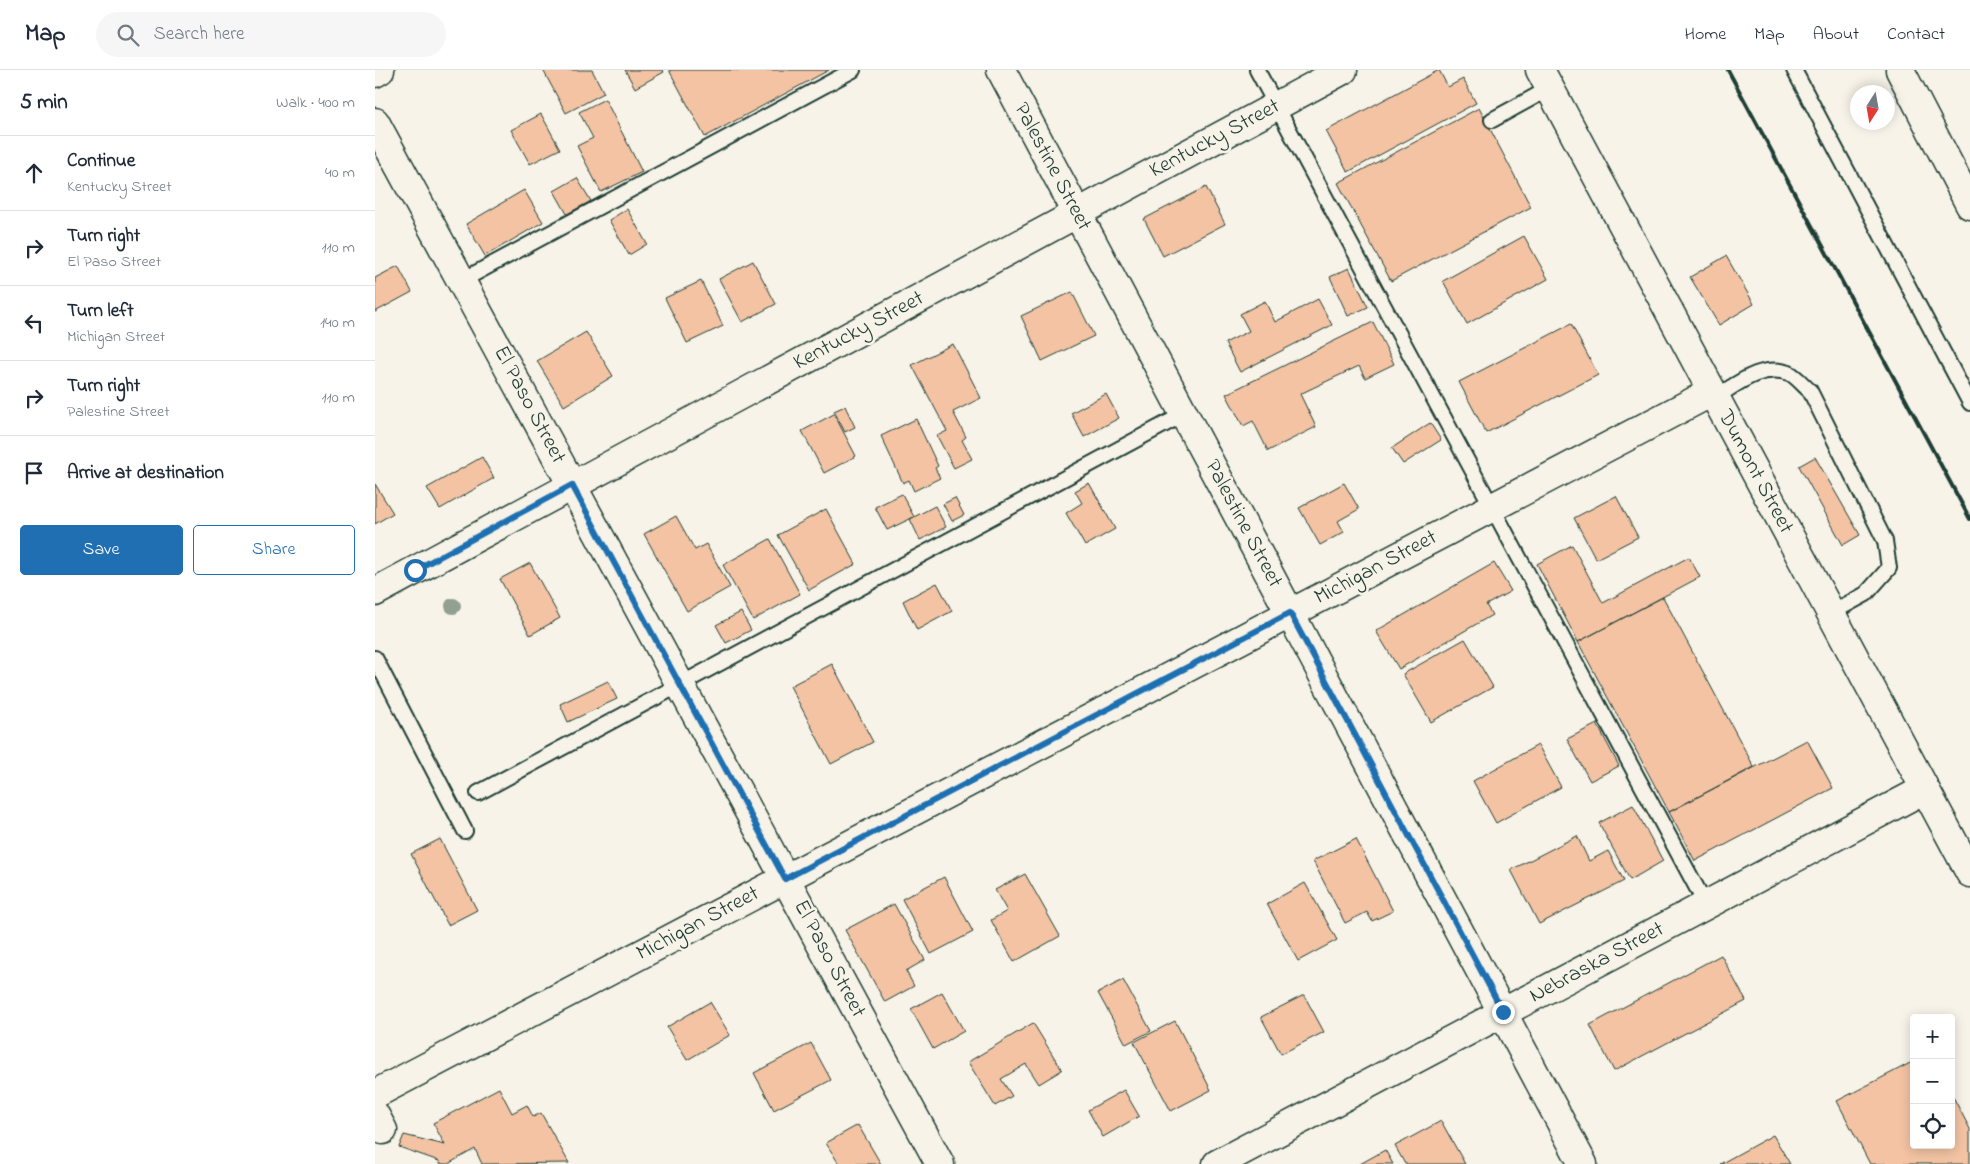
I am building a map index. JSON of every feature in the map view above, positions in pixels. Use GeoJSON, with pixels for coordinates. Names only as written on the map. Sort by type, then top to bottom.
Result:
{"type":"FeatureCollection","features":[{"type":"Feature","properties":{"kind":"street"},"geometry":{"type":"LineString","coordinates":[[375,73],[380,70]]}},
{"type":"Feature","properties":{"kind":"street","name":"Palestine Street"},"geometry":{"type":"LineString","coordinates":[[1001,70],[1583,1164]]}},
{"type":"Feature","properties":{"kind":"street","name":"Kentucky Street"},"geometry":{"type":"LineString","coordinates":[[377,586],[572,485],[1343,70]]}},
{"type":"Feature","properties":{"kind":"street"},"geometry":{"type":"LineString","coordinates":[[1900,70],[1970,205]]}},
{"type":"Feature","properties":{"kind":"street","name":"Dumont Street"},"geometry":{"type":"LineString","coordinates":[[1545,79],[1970,873]]}},
{"type":"Feature","properties":{"kind":"street","name":"El Paso Street"},"geometry":{"type":"LineString","coordinates":[[375,122],[940,1164]]}},
{"type":"Feature","properties":{"kind":"street","name":"Michigan Street"},"geometry":{"type":"LineString","coordinates":[[375,1094],[1492,507],[1714,395]]}},
{"type":"Feature","properties":{"kind":"street","name":"Nebraska Street"},"geometry":{"type":"LineString","coordinates":[[1217,1164],[1925,789]]}},
{"type":"Feature","properties":{"kind":"lane"},"geometry":{"type":"LineString","coordinates":[[461,281],[853,70]]}},
{"type":"Feature","properties":{"kind":"lane"},"geometry":{"type":"LineString","coordinates":[[1257,70],[1706,905]]}},
{"type":"Feature","properties":{"kind":"lane"},"geometry":{"type":"LineString","coordinates":[[1794,70],[1970,403]]}},
{"type":"Feature","properties":{"kind":"lane"},"geometry":{"type":"LineString","coordinates":[[1492,120],[1545,79]]}},
{"type":"Feature","properties":{"kind":"lane"},"geometry":{"type":"LineString","coordinates":[[1714,395],[1750,376],[1772,370],[1790,374],[1810,391],[1885,540],[1889,568],[1866,594],[1831,613]]}},
{"type":"Feature","properties":{"kind":"lane"},"geometry":{"type":"LineString","coordinates":[[478,794],[1184,414]]}},
{"type":"Feature","properties":{"kind":"lane"},"geometry":{"type":"LineString","coordinates":[[375,658],[465,831]]}},
{"type":"Feature","properties":{"kind":"building"},"geometry":{"type":"Polygon","coordinates":[[[543,70],[592,70],[604,93],[566,113],[543,70]]]}},
{"type":"Feature","properties":{"kind":"building"},"geometry":{"type":"Polygon","coordinates":[[[625,70],[662,70],[664,72],[635,88],[625,70]]]}},
{"type":"Feature","properties":{"kind":"building"},"geometry":{"type":"Polygon","coordinates":[[[669,70],[829,70],[705,137],[669,70]]]}},
{"type":"Feature","properties":{"kind":"building"},"geometry":{"type":"Polygon","coordinates":[[[1439,70],[1448,87],[1463,79],[1476,103],[1348,172],[1326,131],[1439,70]]]}},
{"type":"Feature","properties":{"kind":"building"},"geometry":{"type":"Polygon","coordinates":[[[605,99],[642,172],[601,192],[577,146],[593,138],[579,112],[605,99]]]}},
{"type":"Feature","properties":{"kind":"building"},"geometry":{"type":"Polygon","coordinates":[[[1479,108],[1531,207],[1391,281],[1338,183],[1479,108]]]}},
{"type":"Feature","properties":{"kind":"building"},"geometry":{"type":"Polygon","coordinates":[[[541,114],[560,149],[530,164],[511,130],[541,114]]]}},
{"type":"Feature","properties":{"kind":"building"},"geometry":{"type":"Polygon","coordinates":[[[577,178],[591,201],[567,214],[554,191],[577,178]]]}},
{"type":"Feature","properties":{"kind":"building"},"geometry":{"type":"Polygon","coordinates":[[[1206,187],[1225,224],[1163,256],[1144,219],[1206,187]]]}},
{"type":"Feature","properties":{"kind":"building"},"geometry":{"type":"Polygon","coordinates":[[[524,190],[543,222],[485,256],[466,224],[524,190]]]}},
{"type":"Feature","properties":{"kind":"building"},"geometry":{"type":"Polygon","coordinates":[[[627,209],[647,244],[629,255],[609,220],[627,209]]]}},
{"type":"Feature","properties":{"kind":"building"},"geometry":{"type":"Polygon","coordinates":[[[1524,236],[1548,279],[1467,324],[1443,281],[1524,236]]]}},
{"type":"Feature","properties":{"kind":"building"},"geometry":{"type":"Polygon","coordinates":[[[1726,256],[1754,304],[1719,325],[1690,277],[1726,256]]]}},
{"type":"Feature","properties":{"kind":"building"},"geometry":{"type":"Polygon","coordinates":[[[753,261],[776,304],[742,322],[719,279],[753,261]]]}},
{"type":"Feature","properties":{"kind":"building"},"geometry":{"type":"Polygon","coordinates":[[[398,266],[412,292],[375,312],[375,278],[398,266]]]}},
{"type":"Feature","properties":{"kind":"building"},"geometry":{"type":"Polygon","coordinates":[[[1349,268],[1368,307],[1348,316],[1330,277],[1349,268]]]}},
{"type":"Feature","properties":{"kind":"building"},"geometry":{"type":"Polygon","coordinates":[[[701,281],[723,326],[687,343],[665,298],[701,281]]]}},
{"type":"Feature","properties":{"kind":"building"},"geometry":{"type":"Polygon","coordinates":[[[1072,292],[1094,336],[1042,361],[1021,316],[1072,292]]]}},
{"type":"Feature","properties":{"kind":"building"},"geometry":{"type":"Polygon","coordinates":[[[1318,299],[1332,325],[1240,372],[1225,343],[1249,331],[1240,314],[1265,301],[1275,322],[1318,299]]]}},
{"type":"Feature","properties":{"kind":"building"},"geometry":{"type":"Polygon","coordinates":[[[1373,322],[1394,364],[1365,378],[1359,366],[1300,394],[1316,427],[1268,451],[1253,421],[1243,426],[1226,394],[1373,322]]]}},
{"type":"Feature","properties":{"kind":"building"},"geometry":{"type":"Polygon","coordinates":[[[1571,324],[1598,375],[1486,433],[1459,382],[1571,324]]]}},
{"type":"Feature","properties":{"kind":"building"},"geometry":{"type":"Polygon","coordinates":[[[586,332],[613,376],[564,406],[537,361],[586,332]]]}},
{"type":"Feature","properties":{"kind":"building"},"geometry":{"type":"Polygon","coordinates":[[[953,344],[981,398],[953,412],[966,437],[962,440],[972,459],[954,468],[937,436],[947,431],[912,365],[953,344]]]}},
{"type":"Feature","properties":{"kind":"building"},"geometry":{"type":"Polygon","coordinates":[[[1106,394],[1119,418],[1084,437],[1071,413],[1106,394]]]}},
{"type":"Feature","properties":{"kind":"building"},"geometry":{"type":"Polygon","coordinates":[[[845,406],[855,427],[845,432],[834,411],[845,406]]]}},
{"type":"Feature","properties":{"kind":"building"},"geometry":{"type":"Polygon","coordinates":[[[834,414],[856,456],[824,473],[802,431],[834,414]]]}},
{"type":"Feature","properties":{"kind":"building"},"geometry":{"type":"Polygon","coordinates":[[[916,419],[938,466],[935,468],[940,478],[914,491],[909,480],[903,483],[881,436],[916,419]]]}},
{"type":"Feature","properties":{"kind":"building"},"geometry":{"type":"Polygon","coordinates":[[[1430,423],[1441,440],[1403,464],[1392,448],[1430,423]]]}},
{"type":"Feature","properties":{"kind":"building"},"geometry":{"type":"Polygon","coordinates":[[[482,457],[494,478],[440,509],[427,488],[482,457]]]}},
{"type":"Feature","properties":{"kind":"building"},"geometry":{"type":"Polygon","coordinates":[[[1815,457],[1860,535],[1843,545],[1799,466],[1815,457]]]}},
{"type":"Feature","properties":{"kind":"building"},"geometry":{"type":"Polygon","coordinates":[[[1089,483],[1115,529],[1085,546],[1066,513],[1082,503],[1075,491],[1089,483]]]}},
{"type":"Feature","properties":{"kind":"building"},"geometry":{"type":"Polygon","coordinates":[[[1344,483],[1359,509],[1338,521],[1344,532],[1320,545],[1299,508],[1344,483]]]}},
{"type":"Feature","properties":{"kind":"building"},"geometry":{"type":"Polygon","coordinates":[[[375,484],[393,513],[375,524],[375,484]]]}},
{"type":"Feature","properties":{"kind":"building"},"geometry":{"type":"Polygon","coordinates":[[[902,494],[914,517],[887,530],[875,507],[902,494]]]}},
{"type":"Feature","properties":{"kind":"building"},"geometry":{"type":"Polygon","coordinates":[[[1616,496],[1638,537],[1596,559],[1574,518],[1616,496]]]}},
{"type":"Feature","properties":{"kind":"building"},"geometry":{"type":"Polygon","coordinates":[[[955,498],[964,515],[952,521],[943,504],[955,498]]]}},
{"type":"Feature","properties":{"kind":"building"},"geometry":{"type":"Polygon","coordinates":[[[935,506],[946,527],[920,540],[910,519],[935,506]]]}},
{"type":"Feature","properties":{"kind":"building"},"geometry":{"type":"Polygon","coordinates":[[[826,509],[856,564],[809,590],[778,535],[826,509]]]}},
{"type":"Feature","properties":{"kind":"building"},"geometry":{"type":"Polygon","coordinates":[[[676,516],[695,550],[706,544],[730,587],[687,611],[644,534],[676,516]]]}},
{"type":"Feature","properties":{"kind":"building"},"geometry":{"type":"Polygon","coordinates":[[[770,539],[800,594],[753,620],[723,565],[770,539]]]}},
{"type":"Feature","properties":{"kind":"building"},"geometry":{"type":"Polygon","coordinates":[[[1572,545],[1603,603],[1689,557],[1700,577],[1578,642],[1537,564],[1572,545]]]}},
{"type":"Feature","properties":{"kind":"building"},"geometry":{"type":"Polygon","coordinates":[[[530,563],[560,618],[530,635],[500,579],[530,563]]]}},
{"type":"Feature","properties":{"kind":"building"},"geometry":{"type":"Polygon","coordinates":[[[1494,563],[1511,591],[1486,605],[1492,615],[1399,669],[1376,631],[1494,563]]]}},
{"type":"Feature","properties":{"kind":"building"},"geometry":{"type":"Polygon","coordinates":[[[937,583],[952,611],[917,630],[903,601],[937,583]]]}},
{"type":"Feature","properties":{"kind":"building"},"geometry":{"type":"Polygon","coordinates":[[[1663,597],[1754,767],[1669,812],[1578,642],[1663,597]]]}},
{"type":"Feature","properties":{"kind":"building"},"geometry":{"type":"Polygon","coordinates":[[[741,612],[751,630],[726,643],[716,625],[741,612]]]}},
{"type":"Feature","properties":{"kind":"building"},"geometry":{"type":"Polygon","coordinates":[[[1465,639],[1493,687],[1431,722],[1403,674],[1465,639]]]}},
{"type":"Feature","properties":{"kind":"building"},"geometry":{"type":"Polygon","coordinates":[[[832,664],[873,742],[831,764],[790,686],[832,664]]]}},
{"type":"Feature","properties":{"kind":"building"},"geometry":{"type":"Polygon","coordinates":[[[608,681],[617,699],[568,722],[560,704],[608,681]]]}},
{"type":"Feature","properties":{"kind":"building"},"geometry":{"type":"Polygon","coordinates":[[[1597,724],[1619,766],[1590,781],[1567,739],[1597,724]]]}},
{"type":"Feature","properties":{"kind":"building"},"geometry":{"type":"Polygon","coordinates":[[[1807,740],[1833,788],[1695,861],[1669,812],[1807,740]]]}},
{"type":"Feature","properties":{"kind":"building"},"geometry":{"type":"Polygon","coordinates":[[[1538,745],[1561,787],[1496,823],[1473,781],[1538,745]]]}},
{"type":"Feature","properties":{"kind":"building"},"geometry":{"type":"Polygon","coordinates":[[[1633,805],[1663,861],[1630,880],[1599,823],[1633,805]]]}},
{"type":"Feature","properties":{"kind":"building"},"geometry":{"type":"Polygon","coordinates":[[[1577,836],[1589,861],[1608,851],[1624,881],[1539,924],[1511,870],[1577,836]]]}},
{"type":"Feature","properties":{"kind":"building"},"geometry":{"type":"Polygon","coordinates":[[[440,839],[477,910],[448,925],[411,854],[440,839]]]}},
{"type":"Feature","properties":{"kind":"building"},"geometry":{"type":"Polygon","coordinates":[[[1356,839],[1393,911],[1372,921],[1367,912],[1345,923],[1313,861],[1356,839]]]}},
{"type":"Feature","properties":{"kind":"building"},"geometry":{"type":"Polygon","coordinates":[[[1025,874],[1060,936],[1014,962],[991,920],[1007,911],[995,890],[1025,874]]]}},
{"type":"Feature","properties":{"kind":"building"},"geometry":{"type":"Polygon","coordinates":[[[944,877],[973,932],[931,954],[902,899],[944,877]]]}},
{"type":"Feature","properties":{"kind":"building"},"geometry":{"type":"Polygon","coordinates":[[[1305,883],[1337,940],[1298,961],[1267,904],[1305,883]]]}},
{"type":"Feature","properties":{"kind":"building"},"geometry":{"type":"Polygon","coordinates":[[[894,904],[925,960],[906,971],[914,986],[885,1002],[845,930],[894,904]]]}},
{"type":"Feature","properties":{"kind":"building"},"geometry":{"type":"Polygon","coordinates":[[[1721,955],[1746,1001],[1614,1071],[1590,1025],[1721,955]]]}},
{"type":"Feature","properties":{"kind":"building"},"geometry":{"type":"Polygon","coordinates":[[[1123,980],[1151,1031],[1126,1044],[1098,993],[1123,980]]]}},
{"type":"Feature","properties":{"kind":"building"},"geometry":{"type":"Polygon","coordinates":[[[942,992],[964,1031],[933,1049],[911,1009],[942,992]]]}},
{"type":"Feature","properties":{"kind":"building"},"geometry":{"type":"Polygon","coordinates":[[[1304,995],[1324,1032],[1281,1054],[1261,1017],[1304,995]]]}},
{"type":"Feature","properties":{"kind":"building"},"geometry":{"type":"Polygon","coordinates":[[[710,1002],[730,1035],[687,1060],[667,1027],[710,1002]]]}},
{"type":"Feature","properties":{"kind":"building"},"geometry":{"type":"Polygon","coordinates":[[[1175,1021],[1211,1090],[1171,1111],[1134,1042],[1175,1021]]]}},
{"type":"Feature","properties":{"kind":"building"},"geometry":{"type":"Polygon","coordinates":[[[1033,1023],[1062,1070],[1039,1084],[1026,1064],[1001,1079],[1012,1096],[995,1106],[968,1062],[1033,1023]]]}},
{"type":"Feature","properties":{"kind":"building"},"geometry":{"type":"Polygon","coordinates":[[[811,1043],[831,1080],[774,1110],[754,1073],[811,1043]]]}},
{"type":"Feature","properties":{"kind":"building"},"geometry":{"type":"Polygon","coordinates":[[[1910,1063],[1910,1149],[1955,1149],[1955,1101],[1970,1129],[1970,1164],[1870,1164],[1837,1101],[1910,1063]]]}},
{"type":"Feature","properties":{"kind":"building"},"geometry":{"type":"Polygon","coordinates":[[[499,1088],[512,1113],[527,1105],[533,1117],[541,1113],[569,1163],[482,1164],[475,1149],[448,1164],[440,1164],[439,1161],[399,1147],[404,1135],[445,1145],[433,1123],[499,1088]]]}},
{"type":"Feature","properties":{"kind":"building"},"geometry":{"type":"Polygon","coordinates":[[[1124,1090],[1139,1116],[1103,1137],[1088,1110],[1124,1090]]]}},
{"type":"Feature","properties":{"kind":"building"},"geometry":{"type":"Polygon","coordinates":[[[1441,1121],[1465,1164],[1405,1164],[1395,1146],[1441,1121]]]}},
{"type":"Feature","properties":{"kind":"building"},"geometry":{"type":"Polygon","coordinates":[[[858,1125],[881,1164],[839,1164],[826,1143],[858,1125]]]}},
{"type":"Feature","properties":{"kind":"building"},"geometry":{"type":"Polygon","coordinates":[[[1773,1135],[1790,1164],[1720,1164],[1773,1135]]]}},
{"type":"Feature","properties":{"kind":"building"},"geometry":{"type":"Polygon","coordinates":[[[1385,1150],[1393,1164],[1360,1164],[1385,1150]]]}},
{"type":"Feature","properties":{"kind":"railway"},"geometry":{"type":"LineString","coordinates":[[1728,70],[1970,519]]}},
{"type":"Feature","properties":{"kind":"route"},"geometry":{"type":"LineString","coordinates":[[415,570],[572,485],[785,879],[1290,613],[1503,1012]]}}]}
